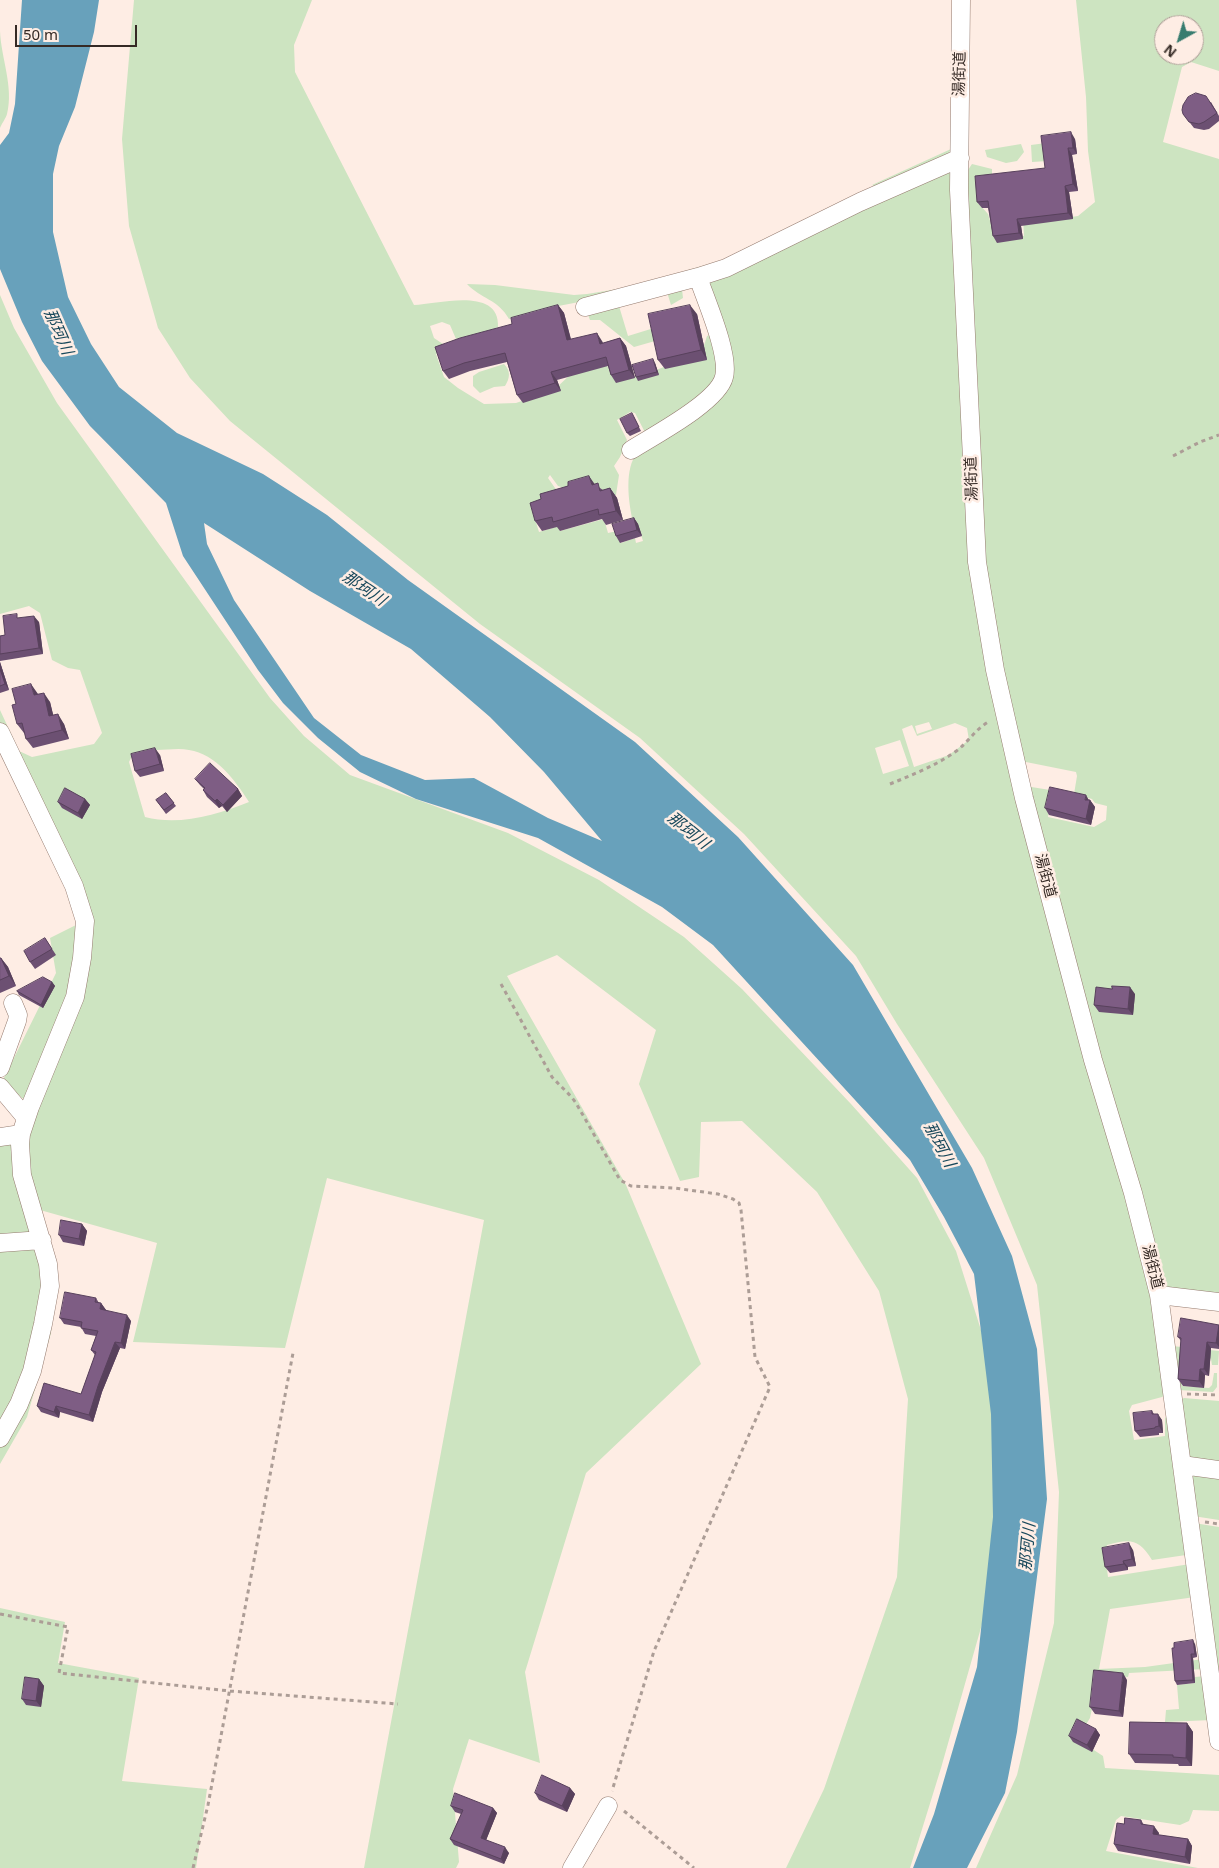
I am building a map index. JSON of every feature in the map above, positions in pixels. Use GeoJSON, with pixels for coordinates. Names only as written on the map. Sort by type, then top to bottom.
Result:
{"type":"FeatureCollection","features":[{"type":"Feature","properties":{"kind":"street","name":"湯街道"},"geometry":{"type":"LineString","coordinates":[[961,0],[959,190],[975,542],[996,670],[1024,798],[1093,1060],[1133,1193],[1158,1295],[1173,1393],[1219,1741]]}},
{"type":"Feature","properties":{"kind":"street"},"geometry":{"type":"LineString","coordinates":[[585,307],[698,278],[726,268],[860,202],[960,158]]}},
{"type":"Feature","properties":{"kind":"street"},"geometry":{"type":"LineString","coordinates":[[631,450],[703,403],[716,392],[724,379],[725,367],[722,351],[698,278]]}},
{"type":"Feature","properties":{"kind":"street"},"geometry":{"type":"LineString","coordinates":[[0,732],[74,886],[85,921],[82,958],[75,997],[24,1126],[20,1144],[22,1174],[42,1240],[48,1264],[50,1286],[32,1371],[19,1404],[0,1438]]}},
{"type":"Feature","properties":{"kind":"street"},"geometry":{"type":"LineString","coordinates":[[0,1068],[17,1021],[18,1014],[13,1003]]}},
{"type":"Feature","properties":{"kind":"street"},"geometry":{"type":"LineString","coordinates":[[0,1087],[24,1126]]}},
{"type":"Feature","properties":{"kind":"street"},"geometry":{"type":"LineString","coordinates":[[0,1137],[24,1126]]}},
{"type":"Feature","properties":{"kind":"street"},"geometry":{"type":"LineString","coordinates":[[0,1243],[42,1240]]}},
{"type":"Feature","properties":{"kind":"street"},"geometry":{"type":"LineString","coordinates":[[1158,1295],[1219,1302]]}},
{"type":"Feature","properties":{"kind":"street"},"geometry":{"type":"LineString","coordinates":[[1182,1465],[1219,1470]]}},
{"type":"Feature","properties":{"kind":"street"},"geometry":{"type":"LineString","coordinates":[[572,1868],[609,1803]]}},
{"type":"Feature","properties":{"kind":"path"},"geometry":{"type":"LineString","coordinates":[[1173,456],[1200,442],[1219,435]]}},
{"type":"Feature","properties":{"kind":"path"},"geometry":{"type":"LineString","coordinates":[[890,784],[942,761],[971,738],[978,727],[990,721],[1006,717]]}},
{"type":"Feature","properties":{"kind":"path"},"geometry":{"type":"LineString","coordinates":[[501,984],[552,1077],[569,1093],[576,1103],[620,1180],[631,1186],[674,1188],[718,1194],[739,1203],[741,1210],[755,1357],[770,1386],[654,1651],[609,1803],[694,1868]]}},
{"type":"Feature","properties":{"kind":"path"},"geometry":{"type":"LineString","coordinates":[[193,1868],[208,1805],[293,1354]]}},
{"type":"Feature","properties":{"kind":"path"},"geometry":{"type":"LineString","coordinates":[[1173,1393],[1219,1396]]}},
{"type":"Feature","properties":{"kind":"path"},"geometry":{"type":"LineString","coordinates":[[0,1614],[68,1627],[59,1673],[230,1691],[398,1704]]}},
{"type":"Feature","properties":{"kind":"green space"},"geometry":{"type":"Polygon","coordinates":[[[134,0],[312,0],[294,45],[295,72],[414,305],[466,300],[489,306],[496,314],[498,327],[456,339],[450,325],[442,322],[430,326],[434,338],[443,344],[444,350],[436,354],[444,377],[484,404],[516,403],[554,390],[573,372],[605,363],[616,378],[641,376],[702,352],[707,336],[720,331],[707,284],[788,244],[950,171],[966,195],[968,170],[972,164],[992,169],[992,174],[980,205],[988,214],[996,241],[1024,236],[1022,200],[1045,221],[1078,216],[1095,202],[1088,151],[1086,97],[1076,0],[1219,0],[1219,71],[1200,65],[1204,65],[1204,15],[1154,15],[1154,65],[1186,65],[1182,67],[1163,142],[1219,159],[1219,1298],[1152,1291],[1167,1394],[1132,1405],[1129,1411],[1134,1440],[1165,1436],[1165,1418],[1170,1413],[1186,1555],[1152,1560],[1138,1544],[1128,1541],[1107,1545],[1105,1553],[1108,1577],[1190,1564],[1195,1597],[1110,1609],[1099,1669],[1145,1667],[1203,1659],[1205,1669],[1129,1673],[1128,1677],[1099,1674],[1090,1718],[1077,1739],[1103,1756],[1105,1768],[1219,1775],[1219,1811],[1193,1810],[1189,1821],[1180,1825],[1121,1816],[1116,1820],[1106,1851],[1198,1868],[976,1868],[1017,1775],[1054,1623],[1059,1492],[1037,1285],[984,1158],[897,1024],[856,956],[744,834],[640,738],[480,624],[230,421],[190,378],[158,328],[129,226],[122,139],[134,0]],[[630,412],[617,420],[627,440],[614,466],[619,475],[616,495],[608,497],[570,490],[558,486],[550,475],[548,478],[560,492],[531,506],[539,532],[559,526],[560,531],[604,519],[608,533],[617,531],[621,543],[635,538],[636,543],[643,541],[638,525],[634,526],[630,509],[629,481],[635,456],[651,444],[635,413],[630,412]],[[929,722],[915,726],[917,734],[932,729],[929,722]],[[955,723],[917,736],[912,725],[902,729],[914,767],[949,755],[969,740],[967,728],[955,723]],[[900,740],[875,748],[883,774],[909,766],[900,740]],[[1021,761],[1019,785],[1050,790],[1052,793],[1048,817],[1094,827],[1106,820],[1107,806],[1074,794],[1076,772],[1021,761]]]}},
{"type":"Feature","properties":{"kind":"green space"},"geometry":{"type":"Polygon","coordinates":[[[0,31],[8,83],[9,104],[7,114],[0,128],[0,31]]]}},
{"type":"Feature","properties":{"kind":"green space"},"geometry":{"type":"Polygon","coordinates":[[[1046,143],[1048,161],[1032,162],[1031,145],[1046,143]]]}},
{"type":"Feature","properties":{"kind":"green space"},"geometry":{"type":"Polygon","coordinates":[[[1021,144],[1024,152],[1017,161],[1006,163],[987,157],[985,150],[1021,144]]]}},
{"type":"Feature","properties":{"kind":"green space"},"geometry":{"type":"Polygon","coordinates":[[[951,149],[947,156],[878,188],[872,185],[951,149]]]}},
{"type":"Feature","properties":{"kind":"green space"},"geometry":{"type":"Polygon","coordinates":[[[723,260],[724,265],[631,292],[548,308],[509,319],[500,307],[467,284],[495,285],[574,295],[587,294],[630,287],[723,260]]]}},
{"type":"Feature","properties":{"kind":"green space"},"geometry":{"type":"Polygon","coordinates":[[[676,285],[682,289],[683,298],[671,305],[667,292],[619,306],[628,336],[654,328],[655,341],[634,347],[600,320],[590,320],[588,315],[593,308],[676,285]]]}},
{"type":"Feature","properties":{"kind":"green space"},"geometry":{"type":"Polygon","coordinates":[[[0,295],[14,328],[57,403],[270,698],[304,736],[350,775],[508,833],[599,880],[684,937],[742,989],[851,1104],[917,1178],[956,1251],[992,1365],[1005,1419],[992,1589],[941,1768],[910,1868],[786,1868],[824,1789],[897,1577],[908,1399],[879,1291],[817,1192],[742,1121],[701,1122],[699,1177],[680,1181],[639,1084],[656,1030],[557,955],[507,976],[626,1185],[701,1364],[586,1473],[525,1672],[540,1763],[469,1739],[453,1789],[459,1862],[456,1868],[364,1868],[484,1220],[327,1178],[285,1348],[133,1342],[157,1243],[40,1210],[30,1176],[26,1143],[38,1102],[22,1098],[3,1080],[56,973],[50,938],[88,919],[0,748],[0,710],[19,751],[32,757],[94,744],[102,733],[80,670],[68,668],[52,660],[40,613],[29,606],[0,614],[0,295]],[[185,749],[157,750],[133,754],[129,762],[145,817],[171,820],[198,818],[249,802],[224,769],[208,757],[199,752],[185,749]]]}},
{"type":"Feature","properties":{"kind":"green space"},"geometry":{"type":"Polygon","coordinates":[[[504,364],[508,369],[509,375],[505,386],[494,387],[480,393],[473,386],[473,376],[479,372],[504,364]]]}},
{"type":"Feature","properties":{"kind":"green space"},"geometry":{"type":"Polygon","coordinates":[[[11,1143],[32,1230],[57,1266],[51,1333],[27,1417],[0,1464],[0,1144],[11,1143]]]}},
{"type":"Feature","properties":{"kind":"green space"},"geometry":{"type":"Polygon","coordinates":[[[1172,1346],[1219,1351],[1218,1365],[1212,1365],[1211,1359],[1208,1356],[1181,1366],[1182,1386],[1209,1388],[1212,1385],[1214,1373],[1217,1373],[1217,1387],[1213,1392],[1178,1390],[1172,1346]]]}},
{"type":"Feature","properties":{"kind":"green space"},"geometry":{"type":"Polygon","coordinates":[[[1184,1398],[1219,1401],[1219,1466],[1190,1463],[1179,1401],[1184,1398]]]}},
{"type":"Feature","properties":{"kind":"green space"},"geometry":{"type":"Polygon","coordinates":[[[1188,1470],[1219,1474],[1219,1520],[1193,1516],[1188,1470]]]}},
{"type":"Feature","properties":{"kind":"green space"},"geometry":{"type":"Polygon","coordinates":[[[1194,1523],[1219,1527],[1219,1709],[1194,1523]]]}},
{"type":"Feature","properties":{"kind":"green space"},"geometry":{"type":"Polygon","coordinates":[[[0,1608],[65,1622],[58,1663],[139,1678],[122,1781],[207,1789],[196,1868],[0,1868],[0,1608]]]}},
{"type":"Feature","properties":{"kind":"green space"},"geometry":{"type":"Polygon","coordinates":[[[1206,1676],[1212,1720],[1165,1722],[1166,1710],[1179,1709],[1177,1685],[1195,1683],[1195,1677],[1206,1676]]]}},
{"type":"Feature","properties":{"kind":"water","name":"那珂川"},"geometry":{"type":"Polygon","coordinates":[[[22,0],[99,0],[94,32],[75,107],[59,146],[53,174],[53,232],[68,297],[91,344],[119,387],[177,433],[263,474],[327,515],[408,580],[635,742],[738,837],[853,965],[972,1168],[1012,1256],[1037,1349],[1047,1499],[1017,1732],[1005,1793],[967,1868],[913,1868],[934,1814],[977,1667],[993,1517],[991,1414],[974,1274],[944,1217],[910,1160],[713,945],[662,907],[538,838],[416,799],[360,772],[318,738],[283,703],[258,670],[183,556],[166,503],[90,426],[42,361],[22,322],[0,269],[0,145],[9,133],[15,104],[22,0]],[[204,523],[207,544],[234,600],[314,718],[361,755],[425,780],[474,778],[548,818],[602,841],[544,772],[490,717],[411,649],[310,591],[204,523]]]}},
{"type":"Feature","properties":{"kind":"building"},"geometry":{"type":"Polygon","coordinates":[[[1196,93],[1206,96],[1217,113],[1199,124],[1189,122],[1182,110],[1188,97],[1196,93]]]}},
{"type":"Feature","properties":{"kind":"building"},"geometry":{"type":"Polygon","coordinates":[[[1071,132],[1073,148],[1068,148],[1073,184],[1065,186],[1068,213],[1017,219],[1019,233],[993,236],[988,201],[977,202],[975,176],[1045,168],[1041,136],[1071,132]]]}},
{"type":"Feature","properties":{"kind":"building"},"geometry":{"type":"Polygon","coordinates":[[[558,305],[567,340],[597,333],[600,344],[620,338],[629,370],[611,375],[606,357],[551,372],[555,383],[517,395],[505,353],[464,363],[443,371],[435,347],[512,324],[511,318],[558,305]]]}},
{"type":"Feature","properties":{"kind":"building"},"geometry":{"type":"Polygon","coordinates":[[[690,305],[701,350],[658,360],[648,314],[690,305]]]}},
{"type":"Feature","properties":{"kind":"building"},"geometry":{"type":"Polygon","coordinates":[[[653,359],[657,372],[636,377],[632,365],[653,359]]]}},
{"type":"Feature","properties":{"kind":"building"},"geometry":{"type":"Polygon","coordinates":[[[632,413],[639,427],[627,433],[620,419],[632,413]]]}},
{"type":"Feature","properties":{"kind":"building"},"geometry":{"type":"Polygon","coordinates":[[[589,476],[592,485],[598,483],[600,491],[610,488],[616,511],[599,515],[598,509],[553,522],[552,517],[535,521],[530,503],[541,499],[540,494],[568,486],[568,482],[589,476]]]}},
{"type":"Feature","properties":{"kind":"building"},"geometry":{"type":"Polygon","coordinates":[[[634,518],[637,530],[616,536],[612,524],[634,518]]]}},
{"type":"Feature","properties":{"kind":"building"},"geometry":{"type":"Polygon","coordinates":[[[17,614],[17,618],[34,616],[39,648],[0,654],[0,636],[5,635],[3,616],[17,614]]]}},
{"type":"Feature","properties":{"kind":"building"},"geometry":{"type":"Polygon","coordinates":[[[0,669],[5,684],[0,686],[0,669]]]}},
{"type":"Feature","properties":{"kind":"building"},"geometry":{"type":"Polygon","coordinates":[[[31,684],[34,695],[44,693],[49,716],[58,714],[62,730],[26,739],[22,723],[17,724],[12,705],[16,704],[12,689],[31,684]]]}},
{"type":"Feature","properties":{"kind":"building"},"geometry":{"type":"Polygon","coordinates":[[[155,748],[160,764],[135,771],[131,754],[155,748]]]}},
{"type":"Feature","properties":{"kind":"building"},"geometry":{"type":"Polygon","coordinates":[[[210,763],[238,789],[223,805],[217,799],[215,801],[203,790],[205,788],[195,779],[210,763]]]}},
{"type":"Feature","properties":{"kind":"building"},"geometry":{"type":"Polygon","coordinates":[[[1050,787],[1086,795],[1085,800],[1090,800],[1086,819],[1045,808],[1050,787]]]}},
{"type":"Feature","properties":{"kind":"building"},"geometry":{"type":"Polygon","coordinates":[[[65,788],[85,799],[78,813],[58,802],[65,788]]]}},
{"type":"Feature","properties":{"kind":"building"},"geometry":{"type":"Polygon","coordinates":[[[166,793],[174,803],[164,810],[156,800],[166,793]]]}},
{"type":"Feature","properties":{"kind":"building"},"geometry":{"type":"Polygon","coordinates":[[[45,938],[52,949],[30,962],[24,951],[45,938]]]}},
{"type":"Feature","properties":{"kind":"building"},"geometry":{"type":"Polygon","coordinates":[[[0,958],[9,976],[0,980],[0,958]]]}},
{"type":"Feature","properties":{"kind":"building"},"geometry":{"type":"Polygon","coordinates":[[[43,977],[52,982],[41,1005],[17,991],[43,977]]]}},
{"type":"Feature","properties":{"kind":"building"},"geometry":{"type":"Polygon","coordinates":[[[1112,986],[1130,987],[1128,1009],[1094,1005],[1096,987],[1112,989],[1112,986]]]}},
{"type":"Feature","properties":{"kind":"building"},"geometry":{"type":"Polygon","coordinates":[[[61,1220],[82,1224],[79,1239],[59,1235],[61,1220]]]}},
{"type":"Feature","properties":{"kind":"building"},"geometry":{"type":"Polygon","coordinates":[[[65,1292],[96,1298],[95,1302],[101,1303],[100,1309],[127,1315],[121,1343],[115,1342],[89,1415],[56,1406],[54,1412],[37,1406],[44,1383],[81,1394],[96,1352],[91,1350],[98,1331],[81,1328],[82,1322],[60,1318],[65,1292]]]}},
{"type":"Feature","properties":{"kind":"building"},"geometry":{"type":"Polygon","coordinates":[[[1181,1318],[1219,1325],[1216,1343],[1207,1342],[1204,1369],[1200,1369],[1199,1381],[1178,1379],[1181,1338],[1178,1337],[1181,1318]]]}},
{"type":"Feature","properties":{"kind":"building"},"geometry":{"type":"Polygon","coordinates":[[[1152,1411],[1152,1414],[1158,1414],[1159,1426],[1135,1431],[1133,1413],[1152,1411]]]}},
{"type":"Feature","properties":{"kind":"building"},"geometry":{"type":"Polygon","coordinates":[[[1129,1543],[1132,1559],[1123,1561],[1124,1564],[1105,1567],[1102,1548],[1129,1543]]]}},
{"type":"Feature","properties":{"kind":"building"},"geometry":{"type":"Polygon","coordinates":[[[1193,1640],[1195,1654],[1191,1654],[1193,1680],[1175,1681],[1172,1648],[1174,1648],[1174,1643],[1193,1640]]]}},
{"type":"Feature","properties":{"kind":"building"},"geometry":{"type":"Polygon","coordinates":[[[1094,1670],[1123,1673],[1119,1711],[1090,1707],[1094,1670]]]}},
{"type":"Feature","properties":{"kind":"building"},"geometry":{"type":"Polygon","coordinates":[[[25,1677],[39,1679],[36,1701],[22,1699],[25,1677]]]}},
{"type":"Feature","properties":{"kind":"building"},"geometry":{"type":"Polygon","coordinates":[[[1077,1719],[1096,1729],[1087,1745],[1069,1736],[1077,1719]]]}},
{"type":"Feature","properties":{"kind":"building"},"geometry":{"type":"Polygon","coordinates":[[[1130,1722],[1187,1723],[1186,1758],[1173,1757],[1173,1755],[1129,1754],[1130,1722]]]}},
{"type":"Feature","properties":{"kind":"building"},"geometry":{"type":"Polygon","coordinates":[[[542,1775],[570,1788],[562,1806],[535,1793],[542,1775]]]}},
{"type":"Feature","properties":{"kind":"building"},"geometry":{"type":"Polygon","coordinates":[[[455,1793],[493,1808],[481,1838],[505,1847],[501,1859],[450,1839],[463,1810],[451,1806],[455,1793]]]}},
{"type":"Feature","properties":{"kind":"building"},"geometry":{"type":"Polygon","coordinates":[[[1125,1818],[1141,1820],[1141,1824],[1154,1826],[1153,1834],[1188,1839],[1185,1857],[1114,1844],[1117,1823],[1124,1824],[1125,1818]]]}}]}
